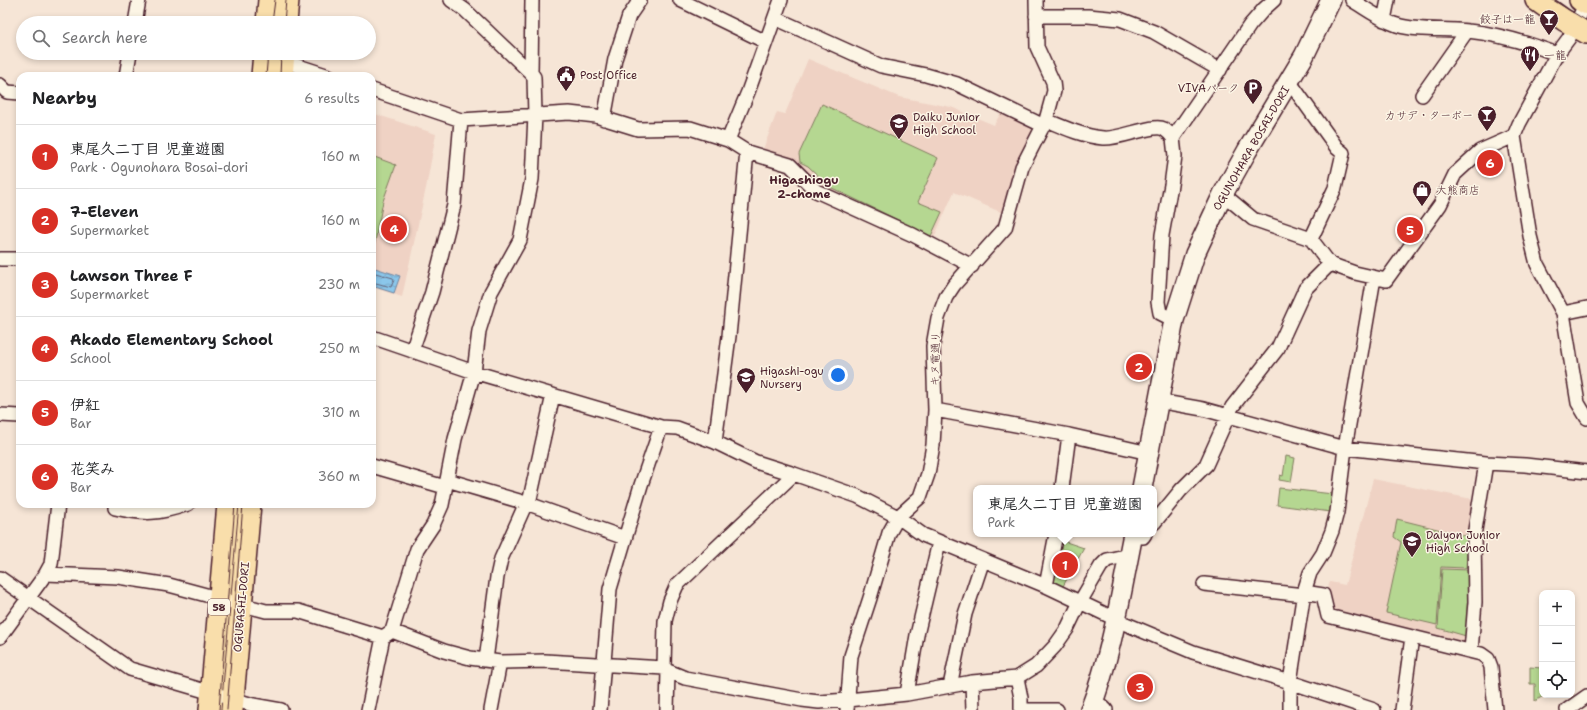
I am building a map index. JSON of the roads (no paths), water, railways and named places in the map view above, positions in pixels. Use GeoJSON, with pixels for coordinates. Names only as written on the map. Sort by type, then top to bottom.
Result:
{"type":"FeatureCollection","features":[{"type":"Feature","properties":{"kind":"main road"},"geometry":{"type":"LineString","coordinates":[[268,16],[269,0]]}},
{"type":"Feature","properties":{"kind":"main road"},"geometry":{"type":"LineString","coordinates":[[287,16],[288,0]]}},
{"type":"Feature","properties":{"kind":"main road"},"geometry":{"type":"LineString","coordinates":[[1536,0],[1581,29]]}},
{"type":"Feature","properties":{"kind":"main road"},"geometry":{"type":"LineString","coordinates":[[262,72],[263,60]]}},
{"type":"Feature","properties":{"kind":"main road","name":"OGUBASHI-DORI"},"geometry":{"type":"LineString","coordinates":[[211,701],[228,508]]}},
{"type":"Feature","properties":{"kind":"main road","name":"OGUBASHI-DORI"},"geometry":{"type":"LineString","coordinates":[[233,705],[250,508]]}},
{"type":"Feature","properties":{"kind":"street"},"geometry":{"type":"LineString","coordinates":[[136,16],[139,0]]}},
{"type":"Feature","properties":{"kind":"street"},"geometry":{"type":"LineString","coordinates":[[368,710],[387,634],[417,549],[433,524],[442,505],[455,439],[474,372],[479,331],[491,292],[520,240],[532,179],[535,115],[534,77],[465,10],[451,0]]}},
{"type":"Feature","properties":{"kind":"street"},"geometry":{"type":"LineString","coordinates":[[530,73],[532,0]]}},
{"type":"Feature","properties":{"kind":"street"},"geometry":{"type":"LineString","coordinates":[[604,119],[615,59],[629,16],[640,0]]}},
{"type":"Feature","properties":{"kind":"street"},"geometry":{"type":"LineString","coordinates":[[680,0],[766,42]]}},
{"type":"Feature","properties":{"kind":"street"},"geometry":{"type":"LineString","coordinates":[[728,140],[781,0]]}},
{"type":"Feature","properties":{"kind":"street","name":"キヌ電通り"},"geometry":{"type":"LineString","coordinates":[[847,705],[851,656],[889,533],[898,517],[920,497],[928,474],[933,445],[935,410],[933,346],[938,318],[946,297],[954,285],[1005,228],[1022,167],[1045,123],[1054,91],[1053,82],[1037,47],[1036,0]]}},
{"type":"Feature","properties":{"kind":"street"},"geometry":{"type":"LineString","coordinates":[[1173,138],[1250,25],[1264,8],[1274,0]]}},
{"type":"Feature","properties":{"kind":"street","name":"OGUNOHARA BOSAI-DORI"},"geometry":{"type":"LineString","coordinates":[[1143,485],[1174,320],[1194,254],[1223,194],[1304,56],[1330,0]]}},
{"type":"Feature","properties":{"kind":"street"},"geometry":{"type":"LineString","coordinates":[[1352,0],[1384,20],[1399,25],[1420,29],[1467,31],[1491,34],[1530,44],[1557,54]]}},
{"type":"Feature","properties":{"kind":"street"},"geometry":{"type":"LineString","coordinates":[[1384,20],[1388,0]]}},
{"type":"Feature","properties":{"kind":"street"},"geometry":{"type":"LineString","coordinates":[[1585,2],[1581,29],[1569,38],[1557,54],[1514,136],[1530,236],[1537,264],[1563,313],[1578,404],[1587,418]]}},
{"type":"Feature","properties":{"kind":"street"},"geometry":{"type":"LineString","coordinates":[[1036,16],[1088,16],[1120,19],[1154,32],[1220,70]]}},
{"type":"Feature","properties":{"kind":"street"},"geometry":{"type":"LineString","coordinates":[[774,18],[881,66],[926,75],[957,84],[1045,123],[1077,133],[1104,139],[1124,136],[1155,127],[1164,129],[1173,138],[1175,156],[1162,235],[1158,302],[1160,313],[1174,320]]}},
{"type":"Feature","properties":{"kind":"street"},"geometry":{"type":"LineString","coordinates":[[1422,95],[1467,31]]}},
{"type":"Feature","properties":{"kind":"street"},"geometry":{"type":"LineString","coordinates":[[127,72],[129,60]]}},
{"type":"Feature","properties":{"kind":"street"},"geometry":{"type":"LineString","coordinates":[[283,63],[314,72]]}},
{"type":"Feature","properties":{"kind":"street"},"geometry":{"type":"LineString","coordinates":[[1289,80],[1343,153],[1335,188],[1311,239]]}},
{"type":"Feature","properties":{"kind":"street"},"geometry":{"type":"LineString","coordinates":[[0,85],[7,92],[16,93]]}},
{"type":"Feature","properties":{"kind":"street"},"geometry":{"type":"LineString","coordinates":[[376,91],[461,120],[569,113],[596,116],[638,129],[690,128],[728,140],[747,152],[790,165],[816,191],[913,235],[972,266]]}},
{"type":"Feature","properties":{"kind":"street"},"geometry":{"type":"LineString","coordinates":[[412,351],[434,285],[454,205],[461,120]]}},
{"type":"Feature","properties":{"kind":"street"},"geometry":{"type":"LineString","coordinates":[[1223,194],[1253,219],[1311,239],[1330,264],[1355,273],[1386,280],[1440,205],[1455,174],[1480,151],[1514,136]]}},
{"type":"Feature","properties":{"kind":"street"},"geometry":{"type":"LineString","coordinates":[[715,442],[729,336],[747,152]]}},
{"type":"Feature","properties":{"kind":"street"},"geometry":{"type":"LineString","coordinates":[[0,259],[16,259]]}},
{"type":"Feature","properties":{"kind":"street"},"geometry":{"type":"LineString","coordinates":[[1157,519],[1181,490],[1206,465],[1232,407],[1278,348],[1305,289],[1330,264]]}},
{"type":"Feature","properties":{"kind":"street"},"geometry":{"type":"LineString","coordinates":[[1290,710],[1290,682],[1304,593],[1310,573],[1323,552],[1332,531],[1337,512],[1345,448],[1374,278]]}},
{"type":"Feature","properties":{"kind":"street"},"geometry":{"type":"LineString","coordinates":[[1563,313],[1587,308]]}},
{"type":"Feature","properties":{"kind":"street"},"geometry":{"type":"LineString","coordinates":[[376,338],[474,372],[661,427],[677,428],[715,442],[756,462],[857,496],[898,517],[923,535],[1046,586],[1116,619],[1193,652],[1374,710]]}},
{"type":"Feature","properties":{"kind":"street"},"geometry":{"type":"LineString","coordinates":[[486,660],[497,577],[501,559],[528,503],[553,395]]}},
{"type":"Feature","properties":{"kind":"street"},"geometry":{"type":"LineString","coordinates":[[1158,401],[1203,409],[1345,448],[1587,472]]}},
{"type":"Feature","properties":{"kind":"street"},"geometry":{"type":"LineString","coordinates":[[935,410],[1069,435],[1149,452]]}},
{"type":"Feature","properties":{"kind":"street"},"geometry":{"type":"LineString","coordinates":[[0,415],[16,416]]}},
{"type":"Feature","properties":{"kind":"street"},"geometry":{"type":"LineString","coordinates":[[600,710],[610,589],[641,485],[661,427]]}},
{"type":"Feature","properties":{"kind":"street"},"geometry":{"type":"LineString","coordinates":[[1062,485],[1069,435]]}},
{"type":"Feature","properties":{"kind":"street"},"geometry":{"type":"LineString","coordinates":[[1471,651],[1475,602],[1474,536],[1486,463]]}},
{"type":"Feature","properties":{"kind":"street"},"geometry":{"type":"LineString","coordinates":[[376,467],[528,503],[625,538]]}},
{"type":"Feature","properties":{"kind":"street"},"geometry":{"type":"LineString","coordinates":[[667,710],[665,621],[670,601],[677,585],[794,474]]}},
{"type":"Feature","properties":{"kind":"street"},"geometry":{"type":"LineString","coordinates":[[0,637],[46,574],[51,564],[58,508]]}},
{"type":"Feature","properties":{"kind":"street"},"geometry":{"type":"LineString","coordinates":[[115,508],[157,513],[174,508]]}},
{"type":"Feature","properties":{"kind":"street"},"geometry":{"type":"LineString","coordinates":[[1046,586],[1055,537]]}},
{"type":"Feature","properties":{"kind":"street"},"geometry":{"type":"LineString","coordinates":[[1096,707],[1116,619],[1128,555],[1136,537]]}},
{"type":"Feature","properties":{"kind":"street"},"geometry":{"type":"LineString","coordinates":[[907,694],[917,634],[939,542]]}},
{"type":"Feature","properties":{"kind":"street"},"geometry":{"type":"LineString","coordinates":[[46,574],[118,577],[169,585],[266,610],[298,611],[387,634],[470,658],[500,662],[545,661],[603,664],[666,670],[685,678],[802,700],[847,705],[972,682],[1017,678],[1036,666],[1055,646],[1067,629],[1080,602],[1107,560],[1128,555]]}},
{"type":"Feature","properties":{"kind":"street"},"geometry":{"type":"LineString","coordinates":[[950,686],[965,614],[983,560]]}},
{"type":"Feature","properties":{"kind":"street"},"geometry":{"type":"LineString","coordinates":[[0,578],[130,669],[211,701],[281,710]]}},
{"type":"Feature","properties":{"kind":"street"},"geometry":{"type":"LineString","coordinates":[[1204,584],[1323,595],[1328,616],[1471,651],[1488,659],[1491,667],[1496,710]]}},
{"type":"Feature","properties":{"kind":"street"},"geometry":{"type":"LineString","coordinates":[[1402,710],[1412,637]]}},
{"type":"Feature","properties":{"kind":"street"},"geometry":{"type":"LineString","coordinates":[[491,710],[500,662]]}},
{"type":"Feature","properties":{"kind":"street"},"geometry":{"type":"LineString","coordinates":[[1017,678],[1022,698],[1021,710],[1057,710]]}},
{"type":"Feature","properties":{"kind":"street"},"geometry":{"type":"LineString","coordinates":[[972,682],[973,710]]}},
{"type":"Feature","properties":{"kind":"street"},"geometry":{"type":"LineString","coordinates":[[1567,710],[1587,696]]}},
{"type":"Feature","properties":{"kind":"water"},"geometry":{"type":"Polygon","coordinates":[[[376,268],[400,276],[394,293],[376,287],[376,268]]]}},
{"type":"Feature","properties":{"kind":"tram line"},"geometry":{"type":"LineString","coordinates":[[273,16],[275,0]]}},
{"type":"Feature","properties":{"kind":"tram line"},"geometry":{"type":"LineString","coordinates":[[285,16],[286,0]]}},
{"type":"Feature","properties":{"kind":"tram line"},"geometry":{"type":"LineString","coordinates":[[1553,0],[1587,21]]}},
{"type":"Feature","properties":{"kind":"tram line"},"geometry":{"type":"LineString","coordinates":[[266,72],[267,60]]}},
{"type":"Feature","properties":{"kind":"tram line"},"geometry":{"type":"LineString","coordinates":[[280,72],[281,60]]}},
{"type":"Feature","properties":{"kind":"tram line"},"geometry":{"type":"LineString","coordinates":[[219,710],[235,508]]}},
{"type":"Feature","properties":{"kind":"tram line"},"geometry":{"type":"LineString","coordinates":[[227,710],[243,508]]}},
{"type":"Feature","properties":{"kind":"place","name":"餃子は一龍"},"geometry":{"type":"Point","coordinates":[1549,36]}},
{"type":"Feature","properties":{"kind":"place","name":"一龍"},"geometry":{"type":"Point","coordinates":[1530,72]}},
{"type":"Feature","properties":{"kind":"place","name":"Post Office"},"geometry":{"type":"Point","coordinates":[566,92]}},
{"type":"Feature","properties":{"kind":"place","name":"VIVAパーク"},"geometry":{"type":"Point","coordinates":[1253,105]}},
{"type":"Feature","properties":{"kind":"place","name":"カサデ・ターボー"},"geometry":{"type":"Point","coordinates":[1487,132]}},
{"type":"Feature","properties":{"kind":"place","name":"Daiku Junior High School"},"geometry":{"type":"Point","coordinates":[899,140]}},
{"type":"Feature","properties":{"kind":"place","name":"花笑み"},"geometry":{"type":"Point","coordinates":[1490,163]}},
{"type":"Feature","properties":{"kind":"place","name":"大熊商店"},"geometry":{"type":"Point","coordinates":[1422,207]}},
{"type":"Feature","properties":{"kind":"place","name":"Akado Elementary School"},"geometry":{"type":"Point","coordinates":[394,229]}},
{"type":"Feature","properties":{"kind":"place","name":"伊紅"},"geometry":{"type":"Point","coordinates":[1410,230]}},
{"type":"Feature","properties":{"kind":"place","name":"7-Eleven"},"geometry":{"type":"Point","coordinates":[1139,367]}},
{"type":"Feature","properties":{"kind":"place","name":"Higashi-ogu Nursery"},"geometry":{"type":"Point","coordinates":[746,394]}},
{"type":"Feature","properties":{"kind":"place","name":"Daiyon Junior High School"},"geometry":{"type":"Point","coordinates":[1412,558]}},
{"type":"Feature","properties":{"kind":"place","name":"東尾久二丁目 児童遊園"},"geometry":{"type":"Point","coordinates":[1065,565]}},
{"type":"Feature","properties":{"kind":"place","name":"Lawson Three F"},"geometry":{"type":"Point","coordinates":[1140,687]}},
{"type":"Feature","properties":{"kind":"district","name":"Higashiogu 2-chome"},"geometry":{"type":"Point","coordinates":[804,187]}}]}
